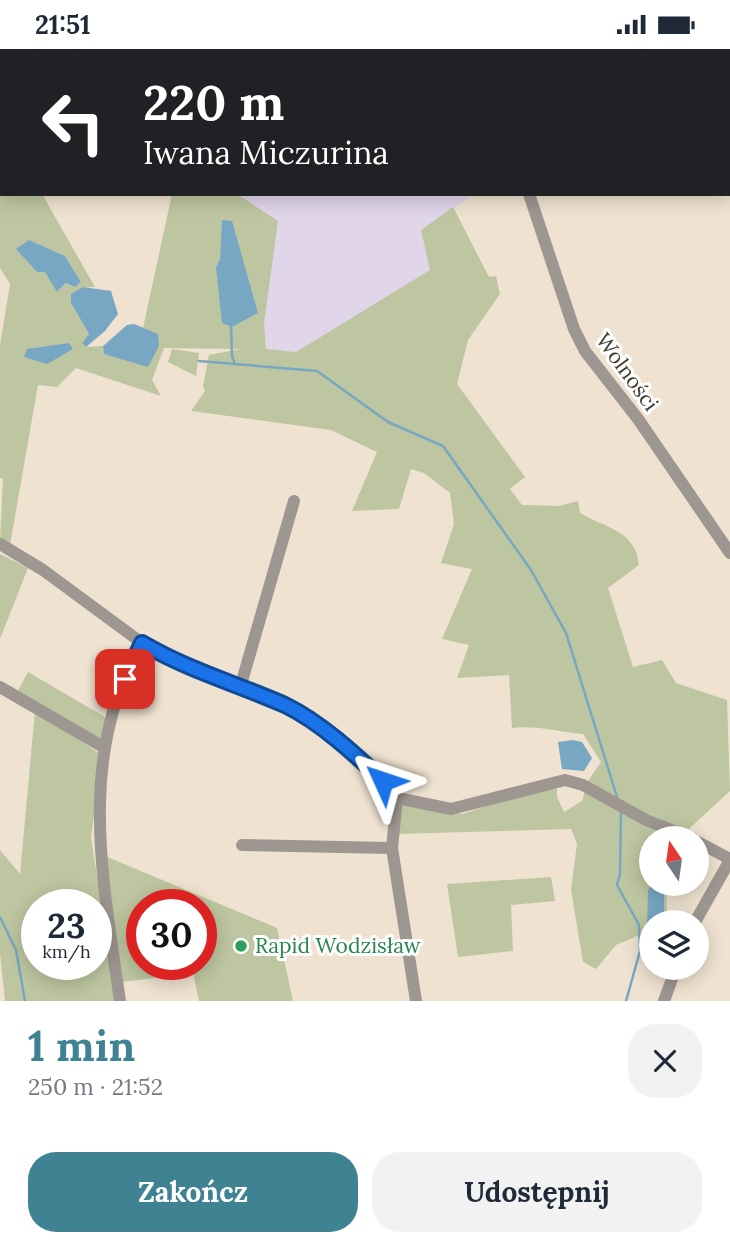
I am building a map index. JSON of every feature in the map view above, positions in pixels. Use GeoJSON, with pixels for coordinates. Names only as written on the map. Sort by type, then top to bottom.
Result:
{"type":"FeatureCollection","features":[{"type":"Feature","properties":{"kind":"street","name":"Wolności"},"geometry":{"type":"LineString","coordinates":[[530,196],[574,329],[585,351],[638,419],[730,554]]}},
{"type":"Feature","properties":{"kind":"street"},"geometry":{"type":"LineString","coordinates":[[240,688],[293,501]]}},
{"type":"Feature","properties":{"kind":"street"},"geometry":{"type":"LineString","coordinates":[[0,544],[43,570],[142,643],[204,675],[287,706],[322,729],[372,770],[397,798],[451,809],[565,780],[583,785],[659,826]]}},
{"type":"Feature","properties":{"kind":"street"},"geometry":{"type":"LineString","coordinates":[[120,1001],[98,838],[105,748],[125,679],[142,643]]}},
{"type":"Feature","properties":{"kind":"street"},"geometry":{"type":"LineString","coordinates":[[0,687],[105,748]]}},
{"type":"Feature","properties":{"kind":"street"},"geometry":{"type":"LineString","coordinates":[[397,798],[393,848],[416,1001]]}},
{"type":"Feature","properties":{"kind":"street"},"geometry":{"type":"LineString","coordinates":[[242,845],[393,848]]}},
{"type":"Feature","properties":{"kind":"street"},"geometry":{"type":"LineString","coordinates":[[702,910],[730,860],[709,848]]}},
{"type":"Feature","properties":{"kind":"street"},"geometry":{"type":"LineString","coordinates":[[664,1001],[672,980]]}},
{"type":"Feature","properties":{"kind":"shaded area"},"geometry":{"type":"Polygon","coordinates":[[[238,196],[471,196],[421,230],[431,270],[296,352],[266,350],[264,323],[269,278],[238,196]]]}},
{"type":"Feature","properties":{"kind":"green space"},"geometry":{"type":"Polygon","coordinates":[[[0,196],[43,196],[95,287],[83,287],[71,303],[89,334],[82,343],[86,347],[103,346],[104,355],[158,334],[143,328],[172,196],[240,196],[278,221],[264,323],[266,349],[296,352],[430,270],[421,230],[453,207],[489,277],[496,276],[500,294],[468,340],[457,384],[525,477],[510,489],[522,505],[559,506],[578,501],[580,513],[626,538],[637,554],[639,565],[608,588],[633,667],[662,660],[676,683],[727,700],[730,791],[692,826],[639,826],[639,896],[666,896],[667,910],[639,910],[639,935],[616,945],[596,969],[583,962],[571,890],[577,844],[571,829],[397,834],[399,802],[462,814],[553,785],[557,787],[557,797],[564,812],[582,801],[588,781],[601,762],[583,734],[539,728],[512,728],[509,675],[457,678],[469,645],[442,639],[472,569],[441,563],[454,524],[450,493],[424,473],[411,469],[399,509],[352,511],[377,452],[331,430],[191,411],[205,391],[203,386],[209,355],[240,349],[164,348],[152,380],[161,396],[76,368],[57,387],[38,385],[10,545],[0,540],[3,479],[0,478],[0,345],[10,284],[0,268],[0,196]],[[29,240],[57,292],[67,283],[81,282],[65,256],[29,240]]]}},
{"type":"Feature","properties":{"kind":"green space"},"geometry":{"type":"Polygon","coordinates":[[[172,349],[199,353],[196,376],[168,362],[172,349]]]}},
{"type":"Feature","properties":{"kind":"green space"},"geometry":{"type":"Polygon","coordinates":[[[0,554],[28,568],[0,639],[0,554]]]}},
{"type":"Feature","properties":{"kind":"green space"},"geometry":{"type":"Polygon","coordinates":[[[28,672],[105,717],[104,740],[97,742],[18,691],[28,672]]]}},
{"type":"Feature","properties":{"kind":"green space"},"geometry":{"type":"Polygon","coordinates":[[[35,711],[99,753],[102,758],[91,837],[99,889],[21,889],[21,980],[112,980],[112,975],[116,1001],[5,1001],[0,953],[0,850],[20,874],[35,711]]]}},
{"type":"Feature","properties":{"kind":"green space","name":"Rapid Wodzisław"},"geometry":{"type":"Polygon","coordinates":[[[105,856],[184,889],[126,889],[126,980],[138,980],[122,982],[112,889],[109,889],[105,856]]]}},
{"type":"Feature","properties":{"kind":"green space"},"geometry":{"type":"Polygon","coordinates":[[[551,877],[555,901],[511,905],[513,951],[458,957],[447,884],[551,877]]]}},
{"type":"Feature","properties":{"kind":"green space","name":"Rapid Wodzisław"},"geometry":{"type":"Polygon","coordinates":[[[217,903],[277,928],[293,1001],[199,1001],[194,980],[217,980],[217,903]]]}},
{"type":"Feature","properties":{"kind":"water"},"geometry":{"type":"Polygon","coordinates":[[[222,220],[232,221],[258,313],[232,327],[222,323],[216,267],[220,260],[222,220]]]}},
{"type":"Feature","properties":{"kind":"water"},"geometry":{"type":"Polygon","coordinates":[[[29,240],[65,256],[81,282],[75,287],[66,283],[57,292],[45,272],[37,272],[16,249],[29,240]]]}},
{"type":"Feature","properties":{"kind":"water"},"geometry":{"type":"Polygon","coordinates":[[[83,287],[111,291],[118,314],[105,331],[86,347],[82,343],[89,334],[71,303],[71,294],[83,287]]]}},
{"type":"Feature","properties":{"kind":"water"},"geometry":{"type":"Polygon","coordinates":[[[134,324],[158,334],[159,346],[148,367],[104,354],[103,346],[127,325],[134,324]]]}},
{"type":"Feature","properties":{"kind":"water"},"geometry":{"type":"Polygon","coordinates":[[[69,343],[73,349],[47,364],[24,357],[27,349],[69,343]]]}},
{"type":"Feature","properties":{"kind":"water"},"geometry":{"type":"Polygon","coordinates":[[[558,742],[582,742],[592,758],[584,771],[562,769],[558,742]]]}},
{"type":"Feature","properties":{"kind":"water"},"geometry":{"type":"Polygon","coordinates":[[[648,896],[664,896],[664,910],[647,910],[648,896]]]}},
{"type":"Feature","properties":{"kind":"waterway"},"geometry":{"type":"LineString","coordinates":[[231,327],[232,356],[235,364]]}},
{"type":"Feature","properties":{"kind":"waterway"},"geometry":{"type":"LineString","coordinates":[[199,361],[317,371],[388,422],[443,446],[531,570],[566,633],[617,797]]}},
{"type":"Feature","properties":{"kind":"waterway"},"geometry":{"type":"LineString","coordinates":[[621,812],[620,874],[617,885],[639,925],[640,951],[626,1001]]}},
{"type":"Feature","properties":{"kind":"waterway"},"geometry":{"type":"LineString","coordinates":[[0,917],[16,950],[25,1001]]}},
{"type":"Feature","properties":{"kind":"place","name":"Rapid Wodzisław"},"geometry":{"type":"Point","coordinates":[241,946]}},
{"type":"Feature","properties":{"kind":"route"},"geometry":{"type":"LineString","coordinates":[[125,679],[142,643],[204,675],[287,706],[322,729],[383,781]]}}]}
